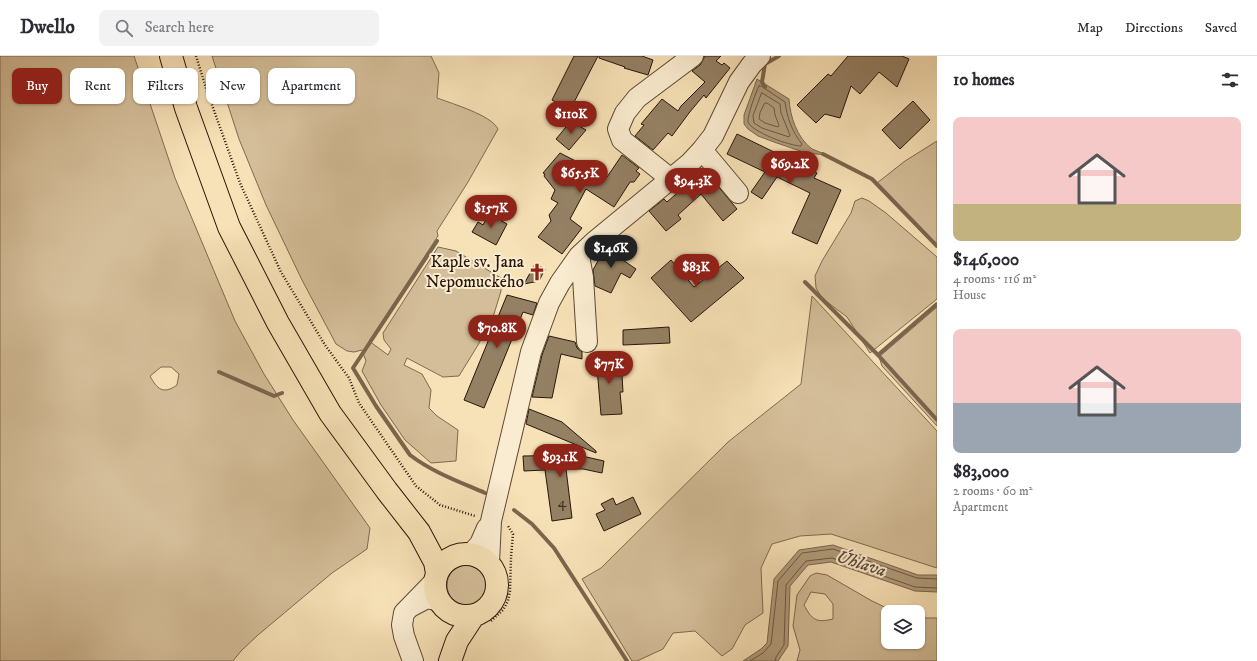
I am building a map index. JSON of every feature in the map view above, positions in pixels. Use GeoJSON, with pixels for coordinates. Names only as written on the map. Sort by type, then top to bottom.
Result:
{"type":"FeatureCollection","features":[{"type":"Feature","properties":{"kind":"main road"},"geometry":{"type":"LineString","coordinates":[[171,56],[186,108],[230,227],[278,323],[330,414],[419,532],[435,562],[435,587],[446,607],[454,651]]}},
{"type":"Feature","properties":{"kind":"main road"},"geometry":{"type":"LineString","coordinates":[[419,532],[440,548],[472,557],[496,575],[497,582],[495,596],[482,618],[454,651]]}},
{"type":"Feature","properties":{"kind":"main road"},"geometry":{"type":"LineString","coordinates":[[436,577],[445,562],[451,558],[472,557]]}},
{"type":"Feature","properties":{"kind":"main road"},"geometry":{"type":"LineString","coordinates":[[446,607],[460,615],[482,618]]}},
{"type":"Feature","properties":{"kind":"street"},"geometry":{"type":"LineString","coordinates":[[671,179],[622,140],[618,129],[625,113],[637,98],[693,56]]}},
{"type":"Feature","properties":{"kind":"street"},"geometry":{"type":"LineString","coordinates":[[472,557],[491,521],[531,352],[549,303],[560,283],[579,256],[671,179],[702,150],[713,136],[739,82],[752,59]]}},
{"type":"Feature","properties":{"kind":"street"},"geometry":{"type":"LineString","coordinates":[[702,150],[738,192]]}},
{"type":"Feature","properties":{"kind":"street"},"geometry":{"type":"LineString","coordinates":[[579,256],[583,277],[587,342]]}},
{"type":"Feature","properties":{"kind":"street"},"geometry":{"type":"LineString","coordinates":[[413,661],[404,636],[402,625],[404,613],[436,577]]}},
{"type":"Feature","properties":{"kind":"street"},"geometry":{"type":"LineString","coordinates":[[409,608],[427,598],[446,607]]}},
{"type":"Feature","properties":{"kind":"path"},"geometry":{"type":"LineString","coordinates":[[196,56],[240,183],[282,272],[325,345],[349,378],[359,403],[416,486],[440,506],[508,526],[513,534],[510,591],[508,601],[503,610],[482,618]]}},
{"type":"Feature","properties":{"kind":"shaded area"},"geometry":{"type":"Polygon","coordinates":[[[0,56],[134,56],[138,68],[133,68],[133,104],[150,104],[175,178],[235,321],[264,374],[293,420],[370,528],[367,549],[332,573],[258,635],[233,661],[0,661],[0,56]],[[161,367],[150,376],[158,387],[168,390],[177,385],[179,374],[171,367],[161,367]]]}},
{"type":"Feature","properties":{"kind":"shaded area"},"geometry":{"type":"Polygon","coordinates":[[[212,56],[431,56],[439,73],[437,98],[488,119],[498,129],[468,182],[437,231],[438,236],[369,341],[388,355],[391,349],[384,340],[383,333],[438,247],[456,251],[501,278],[501,291],[494,314],[478,345],[459,376],[443,377],[407,358],[404,365],[422,374],[431,390],[429,408],[437,416],[458,430],[456,461],[431,463],[405,440],[381,405],[362,371],[366,361],[362,350],[354,352],[347,351],[336,344],[302,280],[266,205],[239,139],[228,104],[260,104],[260,68],[216,68],[212,56]]]}},
{"type":"Feature","properties":{"kind":"shaded area"},"geometry":{"type":"Polygon","coordinates":[[[937,141],[937,245],[877,183],[905,161],[937,141]]]}},
{"type":"Feature","properties":{"kind":"shaded area"},"geometry":{"type":"Polygon","coordinates":[[[862,198],[886,213],[937,257],[937,299],[870,353],[847,317],[822,298],[816,288],[815,276],[822,261],[851,213],[855,201],[862,198]]]}},
{"type":"Feature","properties":{"kind":"shaded area"},"geometry":{"type":"Polygon","coordinates":[[[812,296],[937,431],[937,568],[831,534],[800,536],[772,544],[761,568],[763,613],[745,625],[732,649],[722,656],[695,631],[673,633],[663,649],[637,661],[632,661],[582,579],[601,568],[728,442],[801,384],[812,296]]]}},
{"type":"Feature","properties":{"kind":"shaded area"},"geometry":{"type":"Polygon","coordinates":[[[937,307],[937,426],[882,366],[879,357],[937,307]]]}},
{"type":"Feature","properties":{"kind":"shaded area"},"geometry":{"type":"Polygon","coordinates":[[[463,565],[471,565],[478,568],[484,574],[487,585],[484,596],[478,602],[471,605],[463,605],[456,602],[450,596],[447,589],[447,581],[450,574],[456,568],[463,565]]]}},
{"type":"Feature","properties":{"kind":"shaded area"},"geometry":{"type":"Polygon","coordinates":[[[816,573],[827,575],[881,605],[881,649],[925,649],[925,618],[937,618],[937,661],[797,661],[800,650],[793,626],[797,595],[810,576],[816,573]],[[811,592],[804,605],[812,617],[822,621],[833,619],[833,604],[825,594],[811,592]]]}},
{"type":"Feature","properties":{"kind":"water"},"geometry":{"type":"Polygon","coordinates":[[[757,79],[789,99],[795,126],[802,139],[812,149],[827,155],[806,153],[758,136],[748,129],[744,124],[744,115],[757,79]]]}},
{"type":"Feature","properties":{"kind":"water","name":"Úhlava"},"geometry":{"type":"Polygon","coordinates":[[[833,545],[918,575],[937,575],[937,592],[915,591],[831,562],[808,565],[790,586],[788,646],[778,661],[743,661],[767,643],[774,579],[799,550],[833,545]]]}},
{"type":"Feature","properties":{"kind":"building"},"geometry":{"type":"Polygon","coordinates":[[[574,56],[598,56],[570,110],[552,100],[574,56]]]}},
{"type":"Feature","properties":{"kind":"building"},"geometry":{"type":"Polygon","coordinates":[[[599,56],[642,56],[653,60],[648,75],[624,68],[625,67],[599,58],[599,56]]]}},
{"type":"Feature","properties":{"kind":"building"},"geometry":{"type":"Polygon","coordinates":[[[705,56],[721,56],[716,61],[722,65],[724,63],[730,68],[706,98],[704,95],[672,136],[668,133],[653,150],[635,136],[644,125],[641,124],[662,99],[678,111],[681,106],[705,82],[692,71],[700,65],[705,56]]]}},
{"type":"Feature","properties":{"kind":"building"},"geometry":{"type":"Polygon","coordinates":[[[848,56],[902,56],[909,59],[897,87],[879,72],[860,94],[851,86],[840,118],[825,114],[816,123],[797,105],[828,74],[831,76],[848,56]]]}},
{"type":"Feature","properties":{"kind":"building"},"geometry":{"type":"Polygon","coordinates":[[[913,101],[930,120],[900,149],[882,130],[913,101]]]}},
{"type":"Feature","properties":{"kind":"building"},"geometry":{"type":"Polygon","coordinates":[[[571,121],[586,130],[569,150],[556,139],[571,121]]]}},
{"type":"Feature","properties":{"kind":"building"},"geometry":{"type":"Polygon","coordinates":[[[737,134],[817,173],[814,178],[841,190],[817,244],[792,233],[810,193],[777,177],[762,199],[751,192],[765,172],[727,154],[737,134]]]}},
{"type":"Feature","properties":{"kind":"building"},"geometry":{"type":"Polygon","coordinates":[[[560,153],[607,177],[622,155],[639,168],[636,171],[640,174],[634,182],[630,182],[614,207],[586,189],[570,219],[582,228],[562,254],[538,237],[551,221],[549,215],[558,203],[551,199],[555,190],[543,173],[560,153]]]}},
{"type":"Feature","properties":{"kind":"building"},"geometry":{"type":"Polygon","coordinates":[[[707,173],[737,209],[723,221],[701,194],[678,215],[681,219],[666,231],[649,211],[664,199],[667,202],[691,181],[694,184],[707,173]]]}},
{"type":"Feature","properties":{"kind":"building"},"geometry":{"type":"Polygon","coordinates":[[[489,214],[507,224],[496,245],[472,232],[478,222],[483,225],[489,214]]]}},
{"type":"Feature","properties":{"kind":"building"},"geometry":{"type":"Polygon","coordinates":[[[609,244],[620,250],[617,256],[636,269],[630,278],[621,273],[611,293],[595,286],[593,270],[605,248],[609,244]]]}},
{"type":"Feature","properties":{"kind":"building"},"geometry":{"type":"Polygon","coordinates":[[[671,260],[694,287],[727,261],[744,278],[691,322],[651,278],[671,260]]]}},
{"type":"Feature","properties":{"kind":"building","name":"Kaple sv. Jana Nepomuckého"},"geometry":{"type":"Polygon","coordinates":[[[535,264],[545,269],[539,281],[524,284],[535,264]]]}},
{"type":"Feature","properties":{"kind":"building"},"geometry":{"type":"Polygon","coordinates":[[[507,295],[537,303],[533,315],[523,312],[484,408],[464,400],[507,295]]]}},
{"type":"Feature","properties":{"kind":"building"},"geometry":{"type":"Polygon","coordinates":[[[669,327],[670,343],[623,345],[623,330],[669,327]]]}},
{"type":"Feature","properties":{"kind":"building"},"geometry":{"type":"Polygon","coordinates":[[[549,336],[575,342],[577,348],[582,352],[582,359],[561,354],[552,398],[532,397],[542,355],[549,336]]]}},
{"type":"Feature","properties":{"kind":"building"},"geometry":{"type":"Polygon","coordinates":[[[617,354],[618,375],[622,375],[623,392],[620,392],[622,414],[601,415],[596,356],[617,354]]]}},
{"type":"Feature","properties":{"kind":"building"},"geometry":{"type":"Polygon","coordinates":[[[529,409],[562,422],[596,451],[596,453],[526,424],[529,409]]]}},
{"type":"Feature","properties":{"kind":"building"},"geometry":{"type":"Polygon","coordinates":[[[582,455],[604,461],[602,473],[583,469],[566,469],[572,518],[552,521],[545,470],[524,471],[523,456],[582,455]]]}},
{"type":"Feature","properties":{"kind":"building"},"geometry":{"type":"Polygon","coordinates":[[[633,497],[641,514],[604,531],[596,514],[605,510],[601,504],[613,498],[616,505],[633,497]]]}},
{"type":"Feature","properties":{"kind":"waterway"},"geometry":{"type":"LineString","coordinates":[[765,87],[762,82],[765,64],[779,56]]}},
{"type":"Feature","properties":{"kind":"waterway"},"geometry":{"type":"LineString","coordinates":[[823,154],[872,179],[937,246]]}},
{"type":"Feature","properties":{"kind":"waterway"},"geometry":{"type":"LineString","coordinates":[[437,241],[353,368],[376,406],[410,455],[437,472],[485,493]]}},
{"type":"Feature","properties":{"kind":"waterway"},"geometry":{"type":"LineString","coordinates":[[805,282],[878,355]]}},
{"type":"Feature","properties":{"kind":"waterway"},"geometry":{"type":"LineString","coordinates":[[937,304],[878,355],[937,420]]}},
{"type":"Feature","properties":{"kind":"waterway"},"geometry":{"type":"LineString","coordinates":[[219,372],[274,396],[282,393]]}},
{"type":"Feature","properties":{"kind":"waterway"},"geometry":{"type":"LineString","coordinates":[[514,510],[532,524],[554,548],[627,661]]}},
{"type":"Feature","properties":{"kind":"place","name":"Kaple sv. Jana Nepomuckého"},"geometry":{"type":"Point","coordinates":[537,272]}}]}
